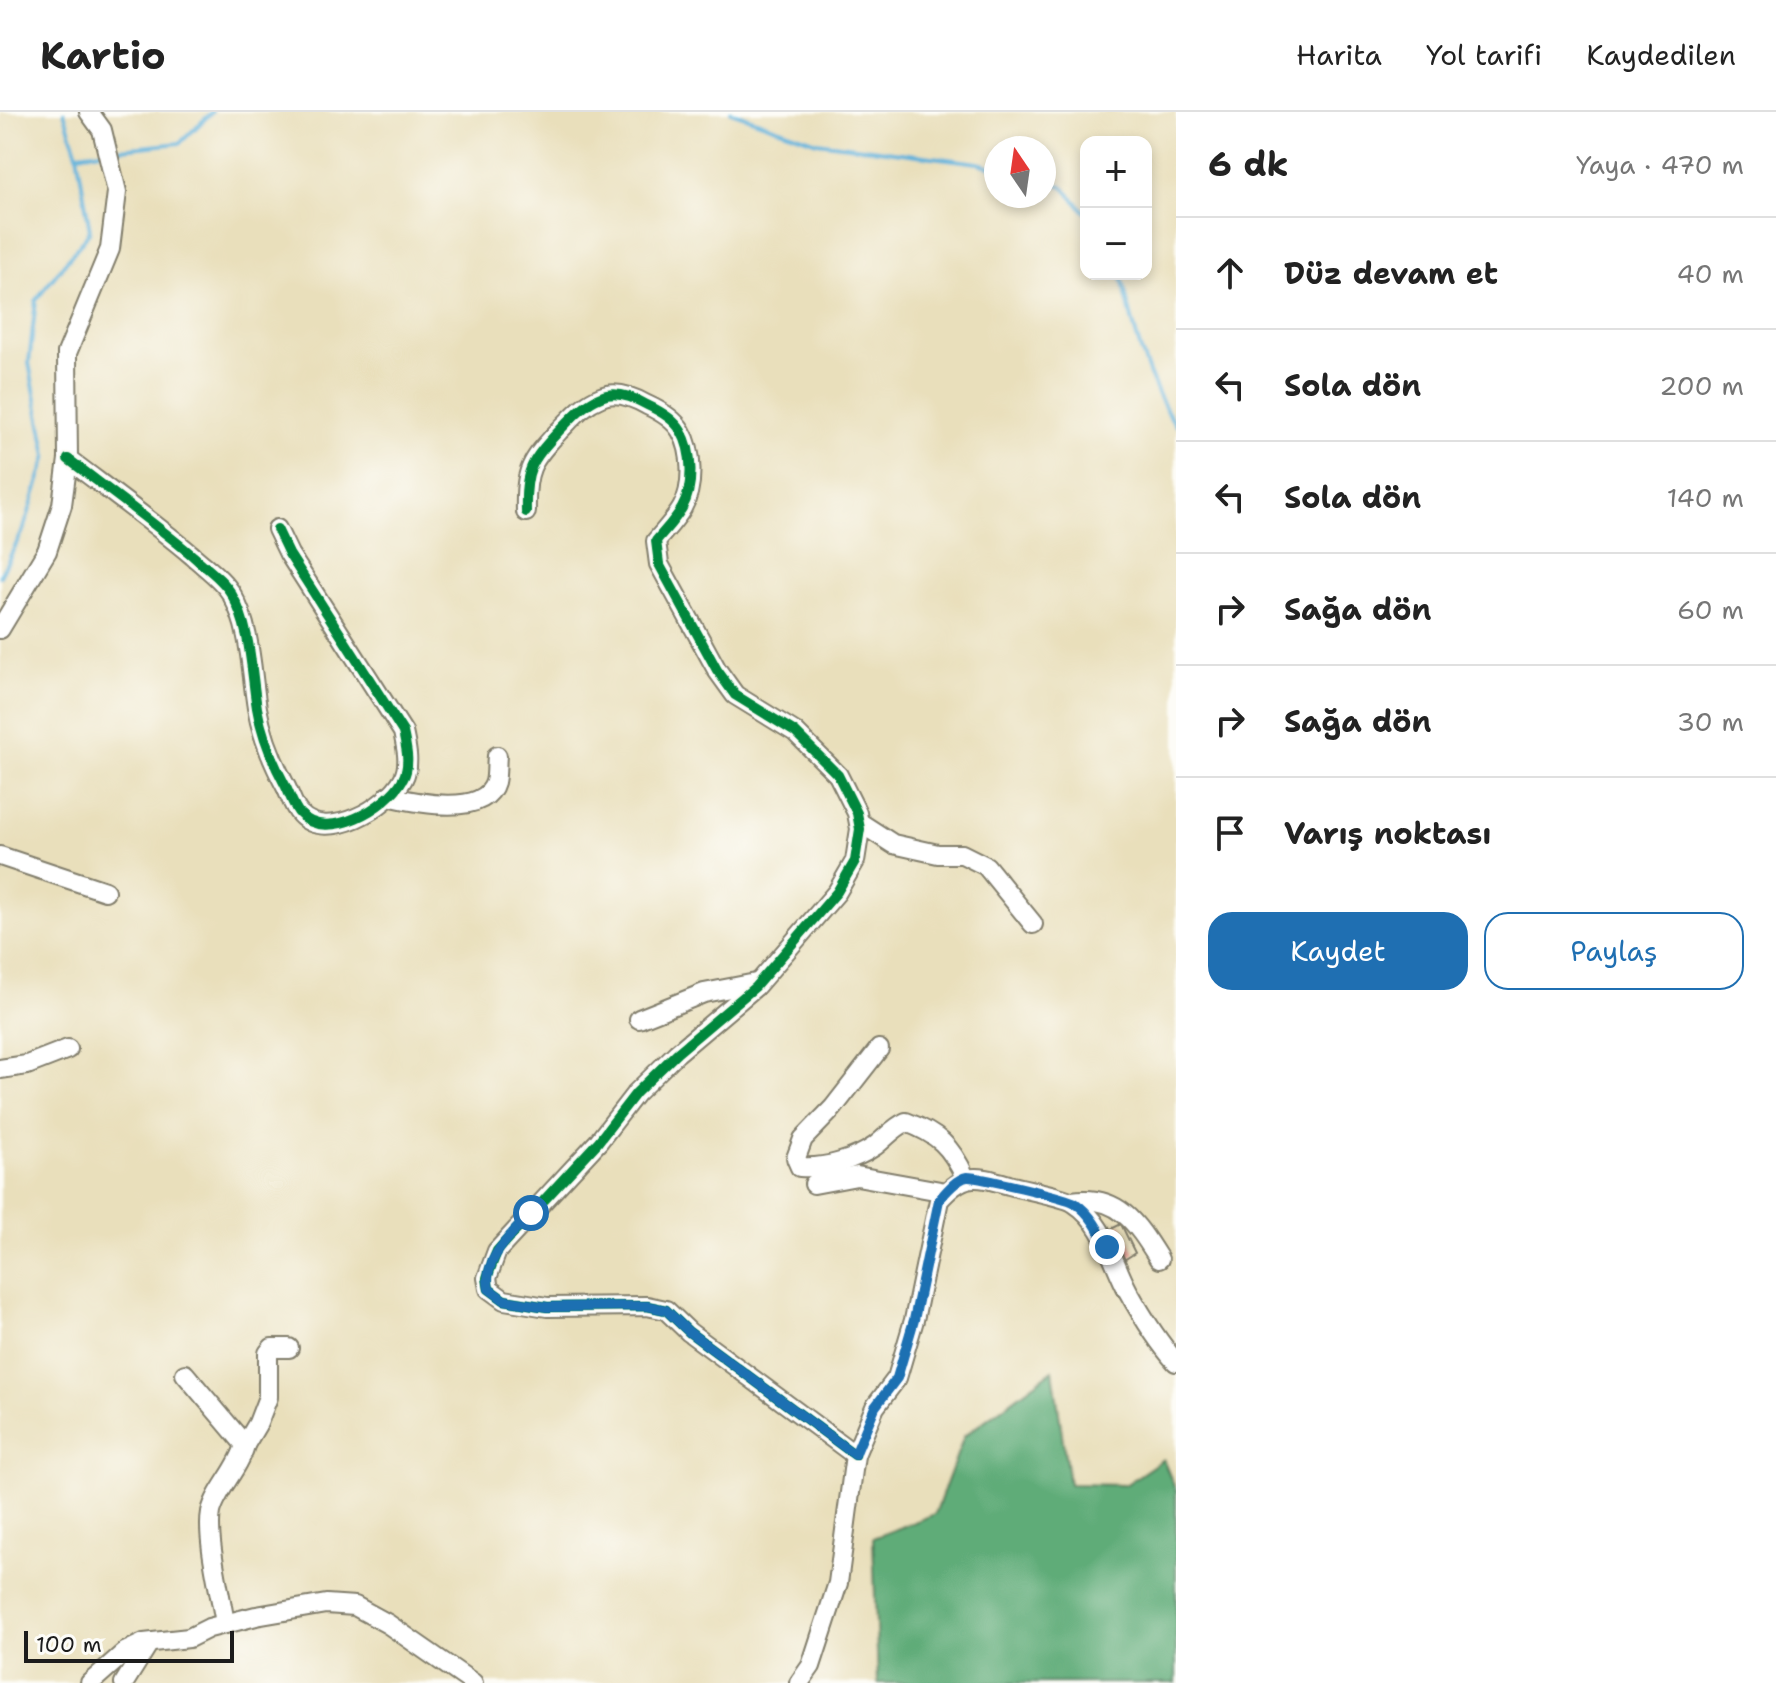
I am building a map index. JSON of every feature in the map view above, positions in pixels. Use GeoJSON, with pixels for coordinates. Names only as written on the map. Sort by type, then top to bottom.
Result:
{"type":"FeatureCollection","features":[{"type":"Feature","properties":{"kind":"street"},"geometry":{"type":"LineString","coordinates":[[0,629],[47,551],[62,505],[68,459],[67,353],[110,249],[117,192],[102,130],[89,112]]}},
{"type":"Feature","properties":{"kind":"street"},"geometry":{"type":"LineString","coordinates":[[526,512],[529,468],[541,449],[582,407],[604,395],[630,395],[660,411],[681,430],[690,462],[690,480],[684,506],[656,541],[659,564],[717,670],[735,695],[795,732],[838,775],[860,829],[855,861],[837,892],[758,983],[636,1093],[598,1142],[497,1251],[487,1278],[489,1289],[504,1300],[547,1307],[647,1306],[666,1310],[689,1332],[855,1455]]}},
{"type":"Feature","properties":{"kind":"street"},"geometry":{"type":"LineString","coordinates":[[68,459],[163,531],[215,575],[232,594],[246,631],[257,709],[267,752],[300,815],[320,826],[340,823],[356,819],[380,804],[403,779],[408,755],[403,732],[289,554],[277,529]]}},
{"type":"Feature","properties":{"kind":"street"},"geometry":{"type":"LineString","coordinates":[[388,796],[428,805],[459,805],[487,794],[495,783],[497,756]]}},
{"type":"Feature","properties":{"kind":"street"},"geometry":{"type":"LineString","coordinates":[[859,822],[893,844],[938,854],[962,854],[986,866],[1033,924]]}},
{"type":"Feature","properties":{"kind":"street"},"geometry":{"type":"LineString","coordinates":[[0,856],[105,891]]}},
{"type":"Feature","properties":{"kind":"street"},"geometry":{"type":"LineString","coordinates":[[639,1019],[704,993],[758,983]]}},
{"type":"Feature","properties":{"kind":"street"},"geometry":{"type":"LineString","coordinates":[[0,1069],[27,1065],[68,1049]]}},
{"type":"Feature","properties":{"kind":"street"},"geometry":{"type":"LineString","coordinates":[[879,1049],[833,1108],[803,1139],[796,1158],[800,1167],[816,1168],[866,1151],[879,1143],[891,1129],[906,1122],[932,1133],[954,1153],[965,1177]]}},
{"type":"Feature","properties":{"kind":"street"},"geometry":{"type":"LineString","coordinates":[[814,1184],[857,1176],[946,1192]]}},
{"type":"Feature","properties":{"kind":"street"},"geometry":{"type":"LineString","coordinates":[[799,1683],[811,1666],[838,1583],[855,1455],[875,1407],[897,1378],[914,1320],[939,1200],[965,1177],[986,1178],[1072,1201],[1090,1198],[1128,1215],[1159,1259]]}},
{"type":"Feature","properties":{"kind":"street"},"geometry":{"type":"LineString","coordinates":[[1072,1201],[1095,1223],[1127,1289],[1162,1347],[1176,1362]]}},
{"type":"Feature","properties":{"kind":"street"},"geometry":{"type":"LineString","coordinates":[[225,1624],[212,1540],[211,1511],[242,1457],[268,1397],[268,1353],[272,1348],[289,1348]]}},
{"type":"Feature","properties":{"kind":"street"},"geometry":{"type":"LineString","coordinates":[[185,1374],[245,1445]]}},
{"type":"Feature","properties":{"kind":"street"},"geometry":{"type":"LineString","coordinates":[[90,1683],[125,1652],[149,1643],[189,1638],[225,1624],[326,1604],[355,1606],[388,1624],[473,1683]]}},
{"type":"Feature","properties":{"kind":"street"},"geometry":{"type":"LineString","coordinates":[[124,1683],[149,1643]]}},
{"type":"Feature","properties":{"kind":"green space"},"geometry":{"type":"Polygon","coordinates":[[[1053,1370],[1069,1484],[1125,1485],[1163,1459],[1176,1491],[1176,1683],[878,1683],[873,1538],[935,1514],[964,1436],[1053,1370]]]}},
{"type":"Feature","properties":{"kind":"building"},"geometry":{"type":"Polygon","coordinates":[[[1121,1224],[1135,1253],[1116,1265],[1101,1234],[1121,1224]]]}},
{"type":"Feature","properties":{"kind":"waterway"},"geometry":{"type":"LineString","coordinates":[[0,576],[23,531],[47,456],[29,363],[36,300],[90,231],[77,154],[64,112]]}},
{"type":"Feature","properties":{"kind":"waterway"},"geometry":{"type":"LineString","coordinates":[[111,150],[180,143],[212,112]]}},
{"type":"Feature","properties":{"kind":"waterway"},"geometry":{"type":"LineString","coordinates":[[731,112],[817,142],[984,165]]}},
{"type":"Feature","properties":{"kind":"waterway"},"geometry":{"type":"LineString","coordinates":[[77,154],[102,151]]}},
{"type":"Feature","properties":{"kind":"waterway"},"geometry":{"type":"LineString","coordinates":[[1056,184],[1062,186],[1082,208]]}},
{"type":"Feature","properties":{"kind":"waterway"},"geometry":{"type":"LineString","coordinates":[[1123,280],[1149,372],[1176,426]]}},
{"type":"Feature","properties":{"kind":"cycle path"},"geometry":{"type":"LineString","coordinates":[[526,512],[531,467],[559,431],[589,403],[607,395],[624,395],[666,415],[685,439],[690,459],[690,480],[682,508],[656,541],[659,564],[717,670],[735,695],[795,732],[838,775],[857,813],[860,829],[855,861],[837,892],[755,987],[677,1053],[636,1093],[598,1142],[497,1251],[487,1278],[489,1289],[504,1300],[547,1307],[647,1306],[666,1310],[689,1332],[855,1455]]}},
{"type":"Feature","properties":{"kind":"cycle path"},"geometry":{"type":"LineString","coordinates":[[68,459],[178,543],[229,590],[247,636],[257,708],[265,739],[294,805],[300,814],[312,822],[325,825],[340,823],[371,810],[403,779],[407,761],[403,732],[289,554],[277,529]]}},
{"type":"Feature","properties":{"kind":"route"},"geometry":{"type":"LineString","coordinates":[[531,1213],[497,1251],[487,1278],[489,1289],[504,1300],[547,1307],[647,1306],[666,1310],[689,1332],[855,1455],[875,1407],[897,1378],[914,1320],[939,1200],[952,1185],[965,1177],[986,1178],[1072,1201],[1095,1223],[1107,1247]]}}]}
